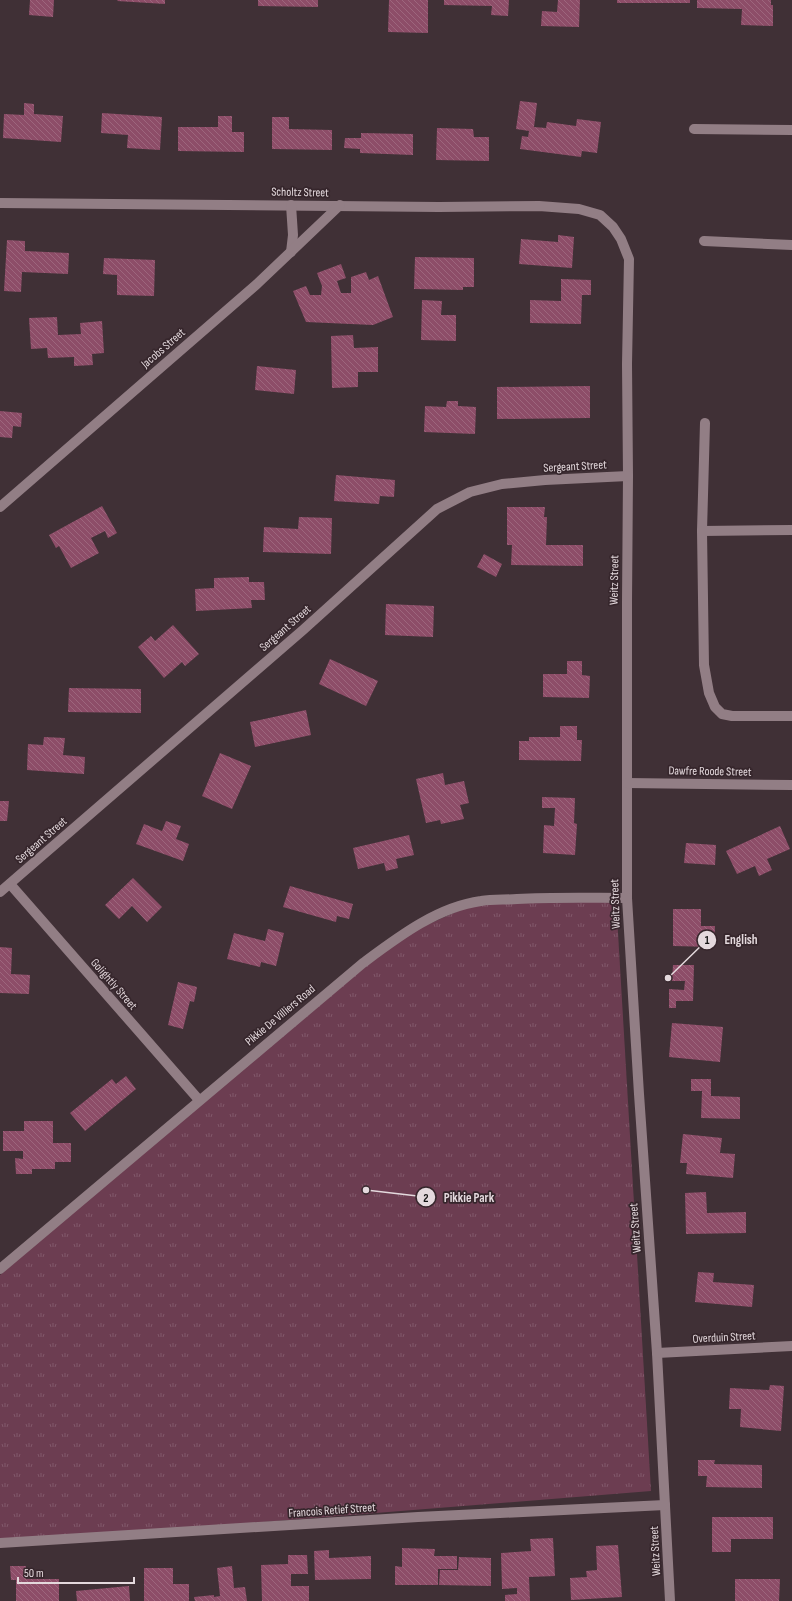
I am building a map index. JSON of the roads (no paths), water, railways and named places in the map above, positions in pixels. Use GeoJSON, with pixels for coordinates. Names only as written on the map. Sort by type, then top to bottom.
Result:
{"type":"FeatureCollection","features":[{"type":"Feature","properties":{"kind":"street"},"geometry":{"type":"LineString","coordinates":[[694,128],[792,130]]}},
{"type":"Feature","properties":{"kind":"street","name":"Scholtz Street"},"geometry":{"type":"LineString","coordinates":[[0,203],[439,207],[539,206],[579,209],[600,215]]}},
{"type":"Feature","properties":{"kind":"street"},"geometry":{"type":"LineString","coordinates":[[291,205],[293,236],[291,252]]}},
{"type":"Feature","properties":{"kind":"street","name":"Jacobs Street"},"geometry":{"type":"LineString","coordinates":[[0,506],[257,284],[340,206]]}},
{"type":"Feature","properties":{"kind":"street","name":"Weitz Street"},"geometry":{"type":"LineString","coordinates":[[600,215],[613,227],[621,239],[629,259],[627,364],[627,898],[639,1102],[657,1353],[670,1601]]}},
{"type":"Feature","properties":{"kind":"street"},"geometry":{"type":"LineString","coordinates":[[704,240],[792,245]]}},
{"type":"Feature","properties":{"kind":"street"},"geometry":{"type":"LineString","coordinates":[[705,423],[702,531],[704,665],[709,693],[715,707],[722,714],[732,716],[792,716]]}},
{"type":"Feature","properties":{"kind":"street","name":"Sergeant Street"},"geometry":{"type":"LineString","coordinates":[[0,892],[303,630],[438,509],[470,492],[502,484],[545,480],[628,476]]}},
{"type":"Feature","properties":{"kind":"street"},"geometry":{"type":"LineString","coordinates":[[702,531],[792,530]]}},
{"type":"Feature","properties":{"kind":"street","name":"Dawfre Roode Street"},"geometry":{"type":"LineString","coordinates":[[627,783],[792,785]]}},
{"type":"Feature","properties":{"kind":"street","name":"Golightly Street"},"geometry":{"type":"LineString","coordinates":[[10,884],[199,1100]]}},
{"type":"Feature","properties":{"kind":"street","name":"Pikkie De Villiers Road"},"geometry":{"type":"LineString","coordinates":[[0,1269],[363,963],[401,935],[429,919],[453,909],[480,901],[537,898],[627,898]]}},
{"type":"Feature","properties":{"kind":"street","name":"Overduin Street"},"geometry":{"type":"LineString","coordinates":[[657,1353],[792,1346]]}},
{"type":"Feature","properties":{"kind":"street","name":"Francois Retief Street"},"geometry":{"type":"LineString","coordinates":[[0,1543],[418,1517],[665,1505]]}},
{"type":"Feature","properties":{"kind":"place","name":"English"},"geometry":{"type":"Point","coordinates":[668,978]}},
{"type":"Feature","properties":{"kind":"place","name":"Pikkie Park"},"geometry":{"type":"Point","coordinates":[366,1190]}}]}
